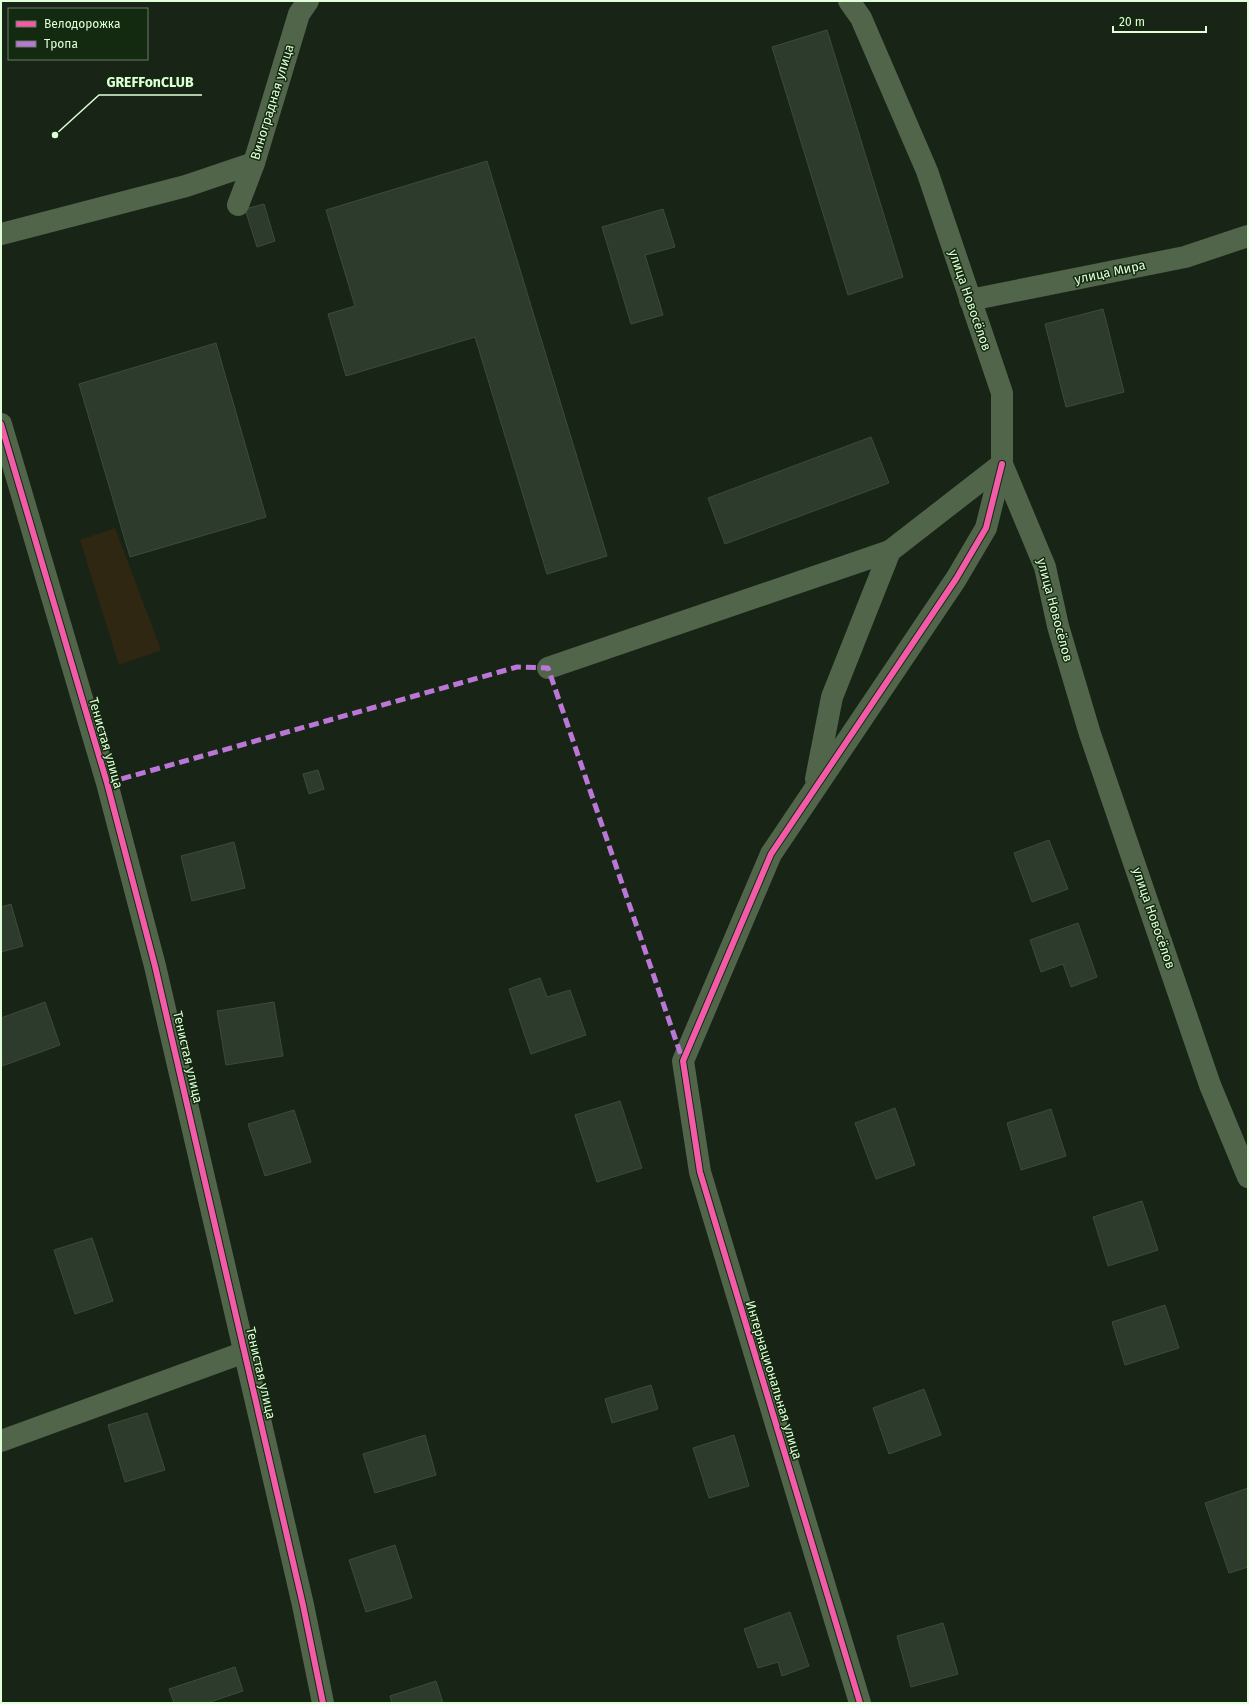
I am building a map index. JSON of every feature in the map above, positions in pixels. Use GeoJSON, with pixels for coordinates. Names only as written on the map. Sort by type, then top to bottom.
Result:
{"type":"FeatureCollection","features":[{"type":"Feature","properties":{"kind":"street","name":"Виноградная улица"},"geometry":{"type":"LineString","coordinates":[[238,205],[254,163],[299,14],[308,1]]}},
{"type":"Feature","properties":{"kind":"street","name":"улица Новосёлов"},"geometry":{"type":"LineString","coordinates":[[849,1],[861,18],[927,171],[1002,393],[1002,464],[1045,566],[1058,626],[1090,734],[1210,1085],[1248,1177]]}},
{"type":"Feature","properties":{"kind":"street"},"geometry":{"type":"LineString","coordinates":[[1,234],[186,186],[254,163]]}},
{"type":"Feature","properties":{"kind":"street","name":"улица Мира"},"geometry":{"type":"LineString","coordinates":[[970,300],[1185,256],[1248,236]]}},
{"type":"Feature","properties":{"kind":"street","name":"Тенистая улица"},"geometry":{"type":"LineString","coordinates":[[1,424],[107,783],[157,974],[302,1597],[323,1703]]}},
{"type":"Feature","properties":{"kind":"street"},"geometry":{"type":"LineString","coordinates":[[548,668],[890,551],[1002,464]]}},
{"type":"Feature","properties":{"kind":"street"},"geometry":{"type":"LineString","coordinates":[[814,789],[956,579],[986,528],[1002,464]]}},
{"type":"Feature","properties":{"kind":"street"},"geometry":{"type":"LineString","coordinates":[[814,789],[832,697],[890,551]]}},
{"type":"Feature","properties":{"kind":"street","name":"Интернациональная улица"},"geometry":{"type":"LineString","coordinates":[[814,789],[771,854],[683,1061],[700,1172],[860,1703]]}},
{"type":"Feature","properties":{"kind":"street"},"geometry":{"type":"LineString","coordinates":[[1,1441],[245,1352]]}},
{"type":"Feature","properties":{"kind":"shaded area"},"geometry":{"type":"Polygon","coordinates":[[[115,528],[161,650],[119,665],[80,540],[115,528]]]}},
{"type":"Feature","properties":{"kind":"building"},"geometry":{"type":"Polygon","coordinates":[[[827,30],[903,277],[848,295],[772,47],[827,30]]]}},
{"type":"Feature","properties":{"kind":"building"},"geometry":{"type":"Polygon","coordinates":[[[487,161],[607,556],[547,574],[475,337],[346,376],[328,314],[355,306],[326,210],[487,161]]]}},
{"type":"Feature","properties":{"kind":"building"},"geometry":{"type":"Polygon","coordinates":[[[264,204],[275,241],[257,247],[245,209],[264,204]]]}},
{"type":"Feature","properties":{"kind":"building"},"geometry":{"type":"Polygon","coordinates":[[[663,209],[675,247],[645,255],[663,315],[631,324],[602,227],[663,209]]]}},
{"type":"Feature","properties":{"kind":"building"},"geometry":{"type":"Polygon","coordinates":[[[1103,309],[1124,392],[1066,407],[1045,324],[1103,309]]]}},
{"type":"Feature","properties":{"kind":"building"},"geometry":{"type":"Polygon","coordinates":[[[216,343],[266,517],[130,557],[79,384],[216,343]]]}},
{"type":"Feature","properties":{"kind":"building"},"geometry":{"type":"Polygon","coordinates":[[[871,437],[889,483],[725,544],[708,498],[871,437]]]}},
{"type":"Feature","properties":{"kind":"building"},"geometry":{"type":"Polygon","coordinates":[[[318,770],[324,789],[309,794],[303,774],[318,770]]]}},
{"type":"Feature","properties":{"kind":"building"},"geometry":{"type":"Polygon","coordinates":[[[1049,840],[1068,889],[1032,902],[1014,853],[1049,840]]]}},
{"type":"Feature","properties":{"kind":"building"},"geometry":{"type":"Polygon","coordinates":[[[234,842],[245,888],[192,901],[181,856],[234,842]]]}},
{"type":"Feature","properties":{"kind":"building"},"geometry":{"type":"Polygon","coordinates":[[[11,904],[23,946],[1,952],[1,907],[11,904]]]}},
{"type":"Feature","properties":{"kind":"building"},"geometry":{"type":"Polygon","coordinates":[[[1078,923],[1097,977],[1071,987],[1063,964],[1041,972],[1030,940],[1078,923]]]}},
{"type":"Feature","properties":{"kind":"building"},"geometry":{"type":"Polygon","coordinates":[[[540,978],[547,997],[570,990],[586,1035],[531,1054],[509,989],[540,978]]]}},
{"type":"Feature","properties":{"kind":"building"},"geometry":{"type":"Polygon","coordinates":[[[45,1002],[60,1045],[2,1066],[1,1018],[45,1002]]]}},
{"type":"Feature","properties":{"kind":"building"},"geometry":{"type":"Polygon","coordinates":[[[274,1002],[283,1056],[226,1065],[217,1011],[274,1002]]]}},
{"type":"Feature","properties":{"kind":"building"},"geometry":{"type":"Polygon","coordinates":[[[620,1101],[642,1168],[597,1182],[575,1115],[620,1101]]]}},
{"type":"Feature","properties":{"kind":"building"},"geometry":{"type":"Polygon","coordinates":[[[895,1108],[915,1165],[876,1179],[855,1123],[895,1108]]]}},
{"type":"Feature","properties":{"kind":"building"},"geometry":{"type":"Polygon","coordinates":[[[1051,1109],[1066,1156],[1021,1170],[1007,1123],[1051,1109]]]}},
{"type":"Feature","properties":{"kind":"building"},"geometry":{"type":"Polygon","coordinates":[[[294,1110],[311,1162],[265,1176],[248,1124],[294,1110]]]}},
{"type":"Feature","properties":{"kind":"building"},"geometry":{"type":"Polygon","coordinates":[[[1142,1201],[1158,1250],[1108,1266],[1093,1217],[1142,1201]]]}},
{"type":"Feature","properties":{"kind":"building"},"geometry":{"type":"Polygon","coordinates":[[[92,1238],[113,1301],[75,1314],[54,1250],[92,1238]]]}},
{"type":"Feature","properties":{"kind":"building"},"geometry":{"type":"Polygon","coordinates":[[[1165,1305],[1179,1348],[1125,1365],[1112,1322],[1165,1305]]]}},
{"type":"Feature","properties":{"kind":"building"},"geometry":{"type":"Polygon","coordinates":[[[651,1385],[658,1409],[612,1423],[605,1399],[651,1385]]]}},
{"type":"Feature","properties":{"kind":"building"},"geometry":{"type":"Polygon","coordinates":[[[924,1389],[941,1435],[889,1454],[873,1408],[924,1389]]]}},
{"type":"Feature","properties":{"kind":"building"},"geometry":{"type":"Polygon","coordinates":[[[147,1413],[165,1470],[125,1482],[108,1425],[147,1413]]]}},
{"type":"Feature","properties":{"kind":"building"},"geometry":{"type":"Polygon","coordinates":[[[425,1435],[436,1475],[375,1493],[363,1454],[425,1435]]]}},
{"type":"Feature","properties":{"kind":"building"},"geometry":{"type":"Polygon","coordinates":[[[734,1435],[749,1486],[709,1498],[693,1448],[734,1435]]]}},
{"type":"Feature","properties":{"kind":"building"},"geometry":{"type":"Polygon","coordinates":[[[1248,1488],[1248,1567],[1229,1573],[1205,1503],[1248,1488]]]}},
{"type":"Feature","properties":{"kind":"building"},"geometry":{"type":"Polygon","coordinates":[[[395,1545],[412,1598],[366,1612],[349,1560],[395,1545]]]}},
{"type":"Feature","properties":{"kind":"building"},"geometry":{"type":"Polygon","coordinates":[[[790,1612],[809,1666],[782,1676],[778,1662],[758,1668],[744,1629],[790,1612]]]}},
{"type":"Feature","properties":{"kind":"building"},"geometry":{"type":"Polygon","coordinates":[[[943,1623],[958,1674],[911,1687],[897,1636],[943,1623]]]}},
{"type":"Feature","properties":{"kind":"building"},"geometry":{"type":"Polygon","coordinates":[[[235,1667],[243,1691],[207,1703],[174,1703],[169,1689],[235,1667]]]}},
{"type":"Feature","properties":{"kind":"building"},"geometry":{"type":"Polygon","coordinates":[[[436,1681],[443,1703],[392,1703],[390,1696],[436,1681]]]}},
{"type":"Feature","properties":{"kind":"marked path"},"geometry":{"type":"LineString","coordinates":[[107,783],[517,667],[548,668],[683,1061]]}},
{"type":"Feature","properties":{"kind":"cycle path"},"geometry":{"type":"LineString","coordinates":[[1,424],[107,783],[155,966],[303,1605],[323,1703]]}},
{"type":"Feature","properties":{"kind":"cycle path"},"geometry":{"type":"LineString","coordinates":[[860,1703],[700,1172],[683,1061],[771,854],[956,579],[986,528],[1002,464]]}},
{"type":"Feature","properties":{"kind":"place","name":"GREFFonCLUB"},"geometry":{"type":"Point","coordinates":[55,135]}}]}
